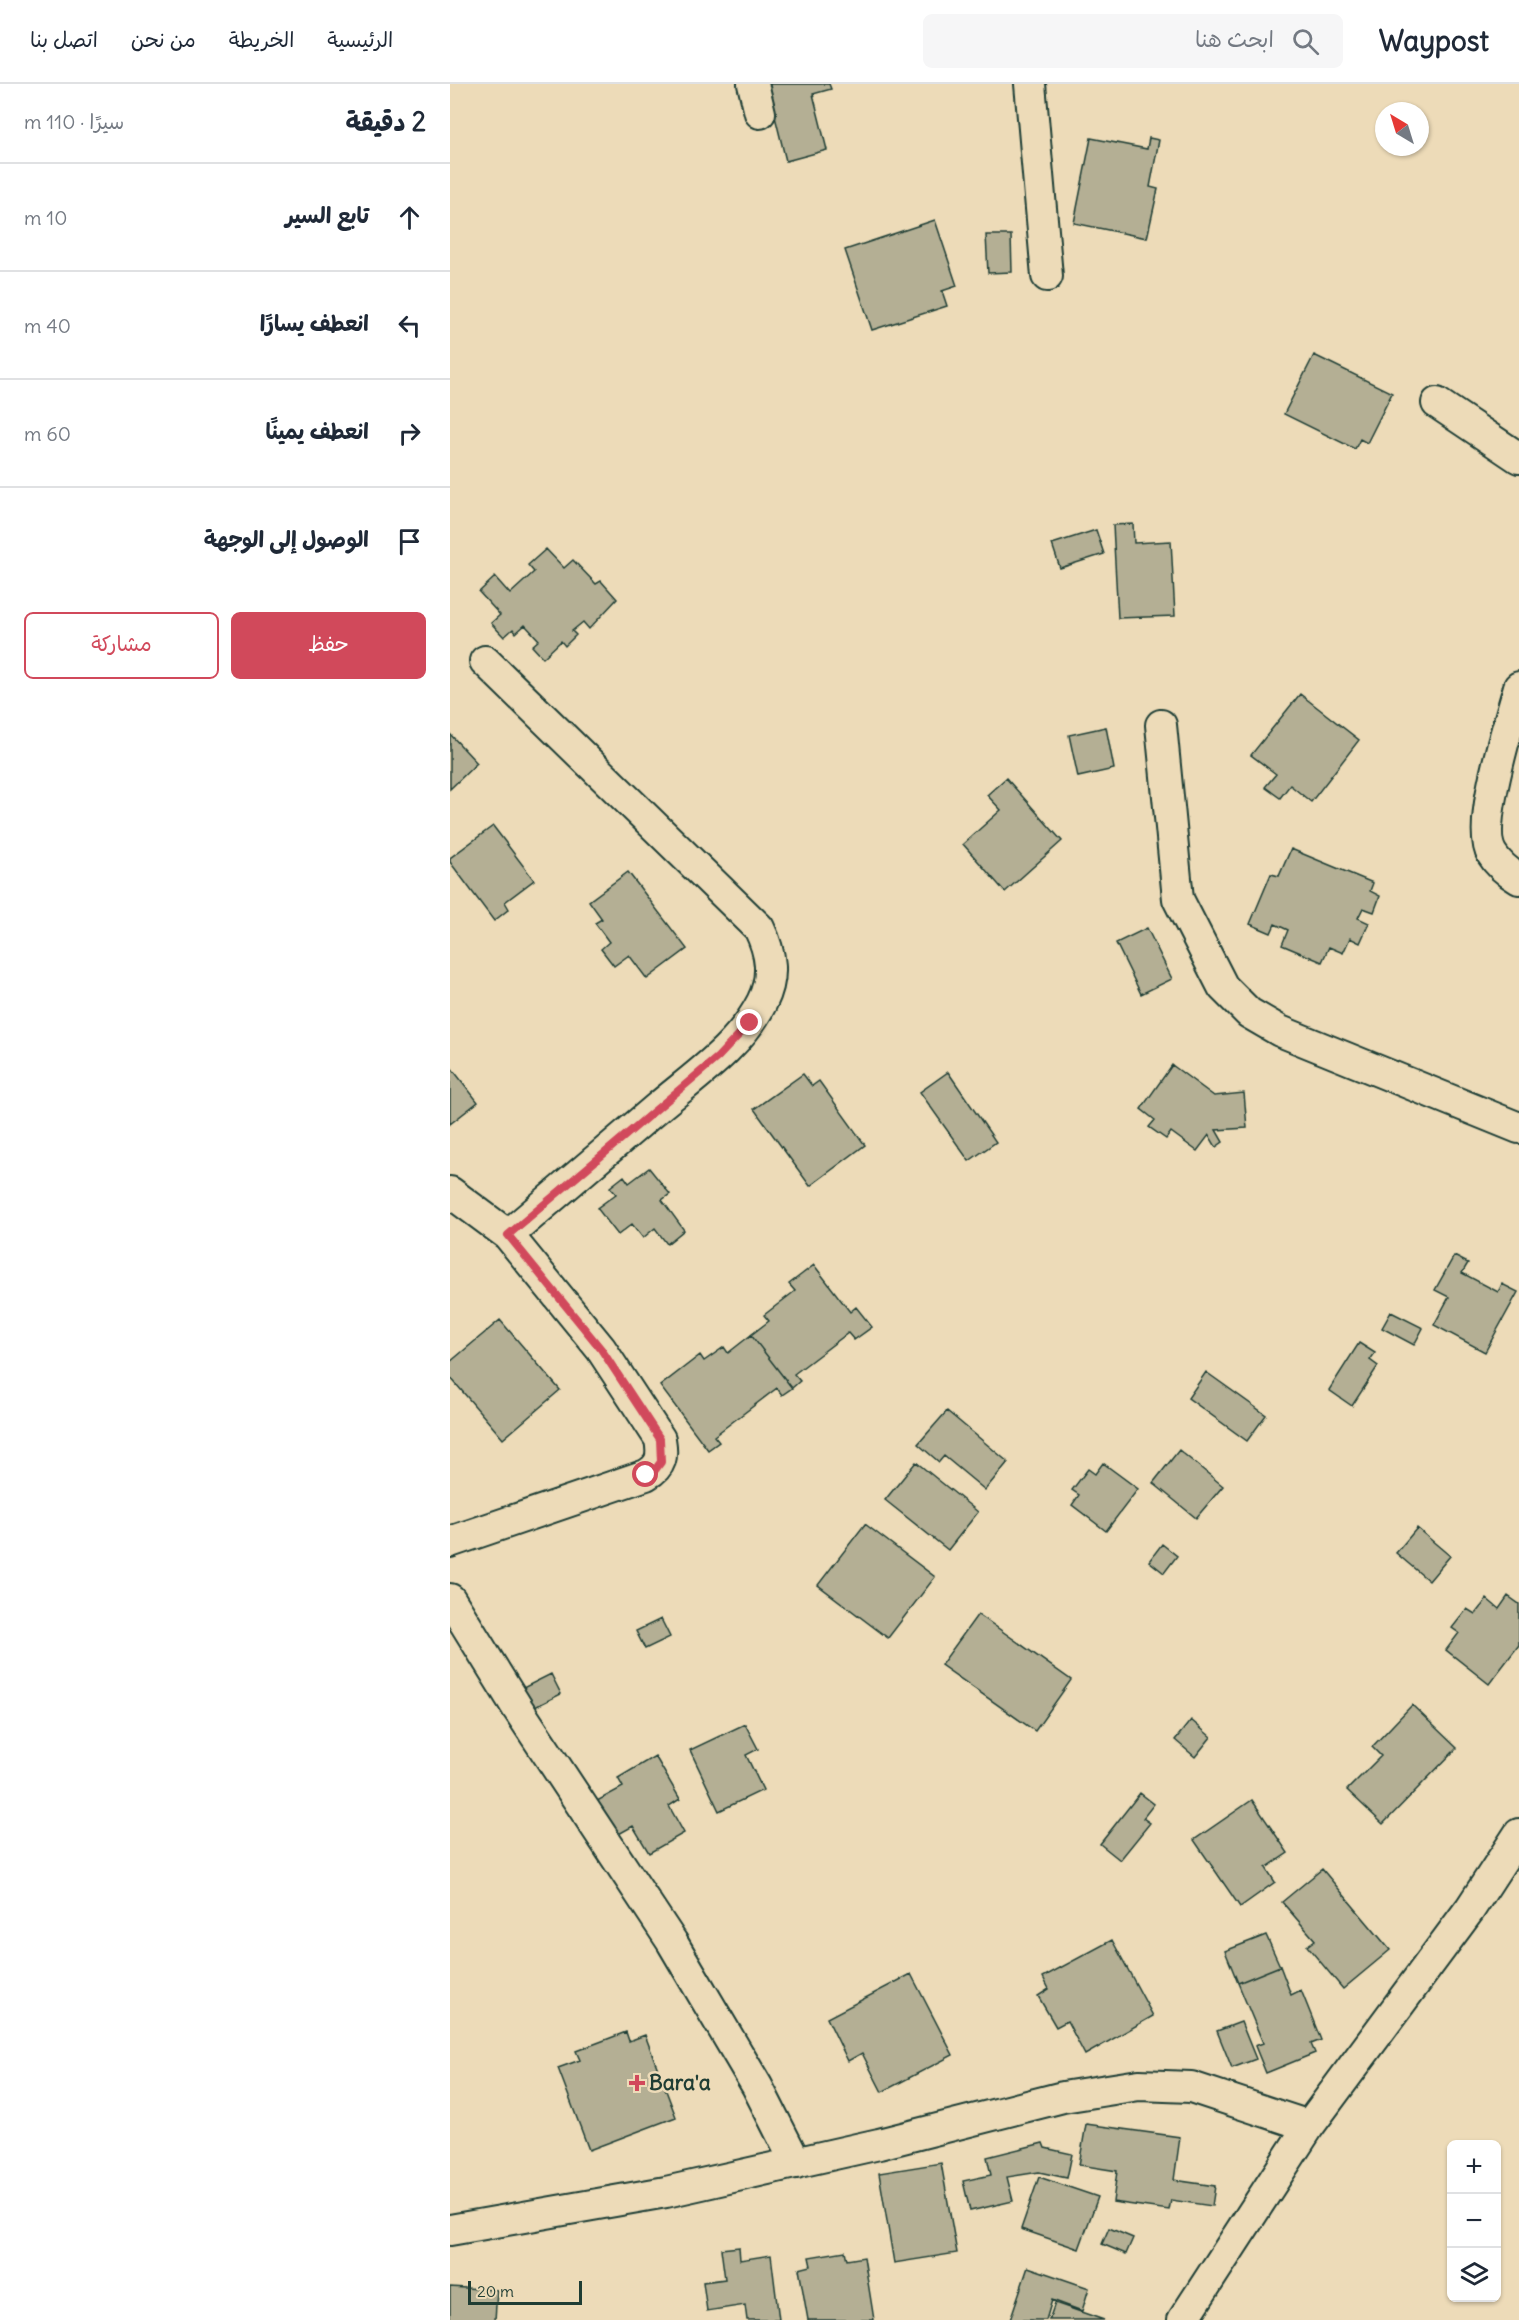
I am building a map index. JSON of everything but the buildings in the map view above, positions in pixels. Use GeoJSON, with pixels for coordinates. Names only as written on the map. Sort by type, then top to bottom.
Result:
{"type":"FeatureCollection","features":[{"type":"Feature","properties":{"kind":"street"},"geometry":{"type":"LineString","coordinates":[[753,84],[760,113]]}},
{"type":"Feature","properties":{"kind":"street"},"geometry":{"type":"LineString","coordinates":[[1030,84],[1047,276]]}},
{"type":"Feature","properties":{"kind":"street"},"geometry":{"type":"LineString","coordinates":[[1437,403],[1519,458]]}},
{"type":"Feature","properties":{"kind":"street"},"geometry":{"type":"LineString","coordinates":[[485,661],[759,928],[768,946],[772,964],[762,1001],[750,1023],[728,1047],[508,1235]]}},
{"type":"Feature","properties":{"kind":"street"},"geometry":{"type":"LineString","coordinates":[[1519,687],[1494,783],[1486,830],[1491,853],[1510,874],[1519,879]]}},
{"type":"Feature","properties":{"kind":"street"},"geometry":{"type":"LineString","coordinates":[[1161,725],[1178,899],[1223,987],[1249,1013],[1280,1031],[1519,1128]]}},
{"type":"Feature","properties":{"kind":"street"},"geometry":{"type":"LineString","coordinates":[[450,1192],[508,1235],[601,1349],[660,1439],[661,1462],[655,1470],[646,1475],[450,1542]]}},
{"type":"Feature","properties":{"kind":"street"},"geometry":{"type":"LineString","coordinates":[[450,1599],[518,1709],[672,1942],[757,2086],[796,2163]]}},
{"type":"Feature","properties":{"kind":"street"},"geometry":{"type":"LineString","coordinates":[[1183,2320],[1309,2126],[1470,1909],[1519,1834]]}},
{"type":"Feature","properties":{"kind":"street"},"geometry":{"type":"LineString","coordinates":[[450,2230],[666,2192],[796,2163],[1063,2097],[1139,2085],[1191,2087],[1309,2126]]}},
{"type":"Feature","properties":{"kind":"place","name":"Bara'a"},"geometry":{"type":"Point","coordinates":[637,2083]}},
{"type":"Feature","properties":{"kind":"route"},"geometry":{"type":"LineString","coordinates":[[646,1475],[655,1470],[661,1462],[660,1439],[601,1349],[508,1235],[718,1057],[750,1023]]}}]}
